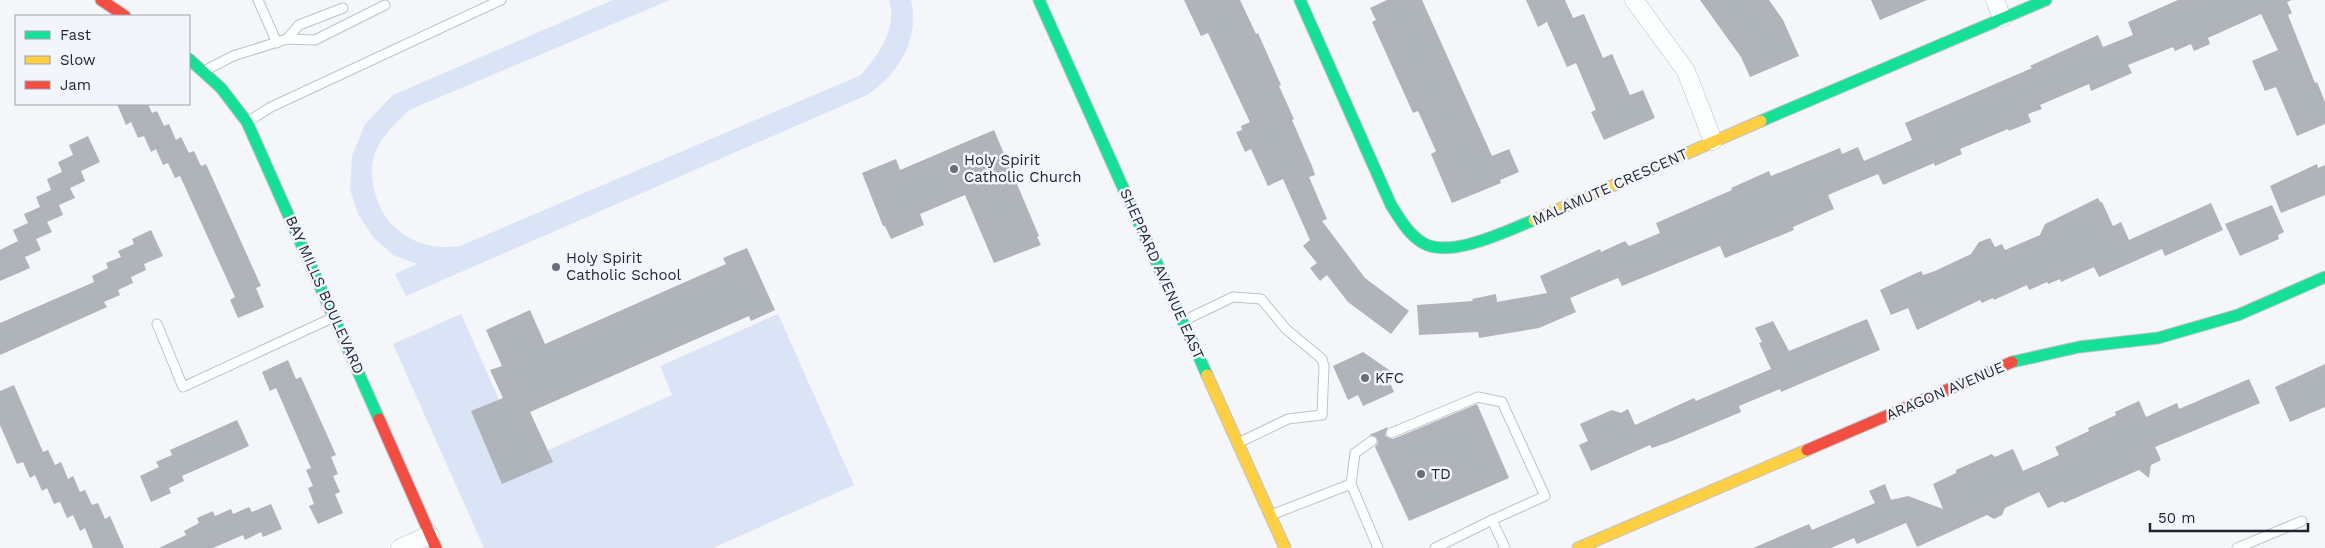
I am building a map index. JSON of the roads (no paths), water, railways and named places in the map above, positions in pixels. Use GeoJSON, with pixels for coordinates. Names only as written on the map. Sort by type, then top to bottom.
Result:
{"type":"FeatureCollection","features":[{"type":"Feature","properties":{"kind":"street"},"geometry":{"type":"LineString","coordinates":[[101,0],[124,15]]}},
{"type":"Feature","properties":{"kind":"street","name":"SHEPPARD AVENUE EAST"},"geometry":{"type":"LineString","coordinates":[[1039,0],[1285,548]]}},
{"type":"Feature","properties":{"kind":"street","name":"MALAMUTE CRESCENT"},"geometry":{"type":"LineString","coordinates":[[1300,0],[1391,205],[1404,227],[1424,244],[1452,250],[1499,235],[1713,141],[2046,0]]}},
{"type":"Feature","properties":{"kind":"street"},"geometry":{"type":"LineString","coordinates":[[1634,0],[1686,71],[1713,141]]}},
{"type":"Feature","properties":{"kind":"street"},"geometry":{"type":"LineString","coordinates":[[1995,0],[2002,18]]}},
{"type":"Feature","properties":{"kind":"street","name":"BAY MILLS BOULEVARD"},"geometry":{"type":"LineString","coordinates":[[190,60],[206,70],[234,101],[247,122],[433,541]]}},
{"type":"Feature","properties":{"kind":"street","name":"ARAGON AVENUE"},"geometry":{"type":"LineString","coordinates":[[1578,548],[2012,362],[2079,347],[2158,338],[2238,315],[2325,277]]}},
{"type":"Feature","properties":{"kind":"street"},"geometry":{"type":"LineString","coordinates":[[400,548],[433,541]]}},
{"type":"Feature","properties":{"kind":"lane"},"geometry":{"type":"LineString","coordinates":[[258,0],[277,43]]}},
{"type":"Feature","properties":{"kind":"lane"},"geometry":{"type":"LineString","coordinates":[[247,122],[271,107],[501,0]]}},
{"type":"Feature","properties":{"kind":"lane"},"geometry":{"type":"LineString","coordinates":[[206,70],[233,56],[288,39],[315,40],[385,5]]}},
{"type":"Feature","properties":{"kind":"lane"},"geometry":{"type":"LineString","coordinates":[[288,39],[299,24],[343,8]]}},
{"type":"Feature","properties":{"kind":"lane"},"geometry":{"type":"LineString","coordinates":[[1183,321],[1233,298],[1261,299],[1286,329],[1322,359],[1324,366],[1322,415],[1288,419],[1238,443]]}},
{"type":"Feature","properties":{"kind":"lane"},"geometry":{"type":"LineString","coordinates":[[157,324],[183,387],[335,317]]}},
{"type":"Feature","properties":{"kind":"lane"},"geometry":{"type":"LineString","coordinates":[[1391,433],[1478,397],[1502,402],[1545,496],[1435,548]]}},
{"type":"Feature","properties":{"kind":"lane"},"geometry":{"type":"LineString","coordinates":[[1372,441],[1355,453],[1351,484],[1378,548]]}},
{"type":"Feature","properties":{"kind":"lane"},"geometry":{"type":"LineString","coordinates":[[1270,516],[1351,484]]}},
{"type":"Feature","properties":{"kind":"lane"},"geometry":{"type":"LineString","coordinates":[[1492,520],[1505,548]]}},
{"type":"Feature","properties":{"kind":"lane"},"geometry":{"type":"LineString","coordinates":[[2237,548],[2302,521]]}},
{"type":"Feature","properties":{"kind":"place","name":"Holy Spirit Catholic Church"},"geometry":{"type":"Point","coordinates":[954,169]}},
{"type":"Feature","properties":{"kind":"place","name":"Holy Spirit Catholic School"},"geometry":{"type":"Point","coordinates":[556,267]}},
{"type":"Feature","properties":{"kind":"place","name":"KFC"},"geometry":{"type":"Point","coordinates":[1365,378]}},
{"type":"Feature","properties":{"kind":"place","name":"TD"},"geometry":{"type":"Point","coordinates":[1421,474]}}]}
